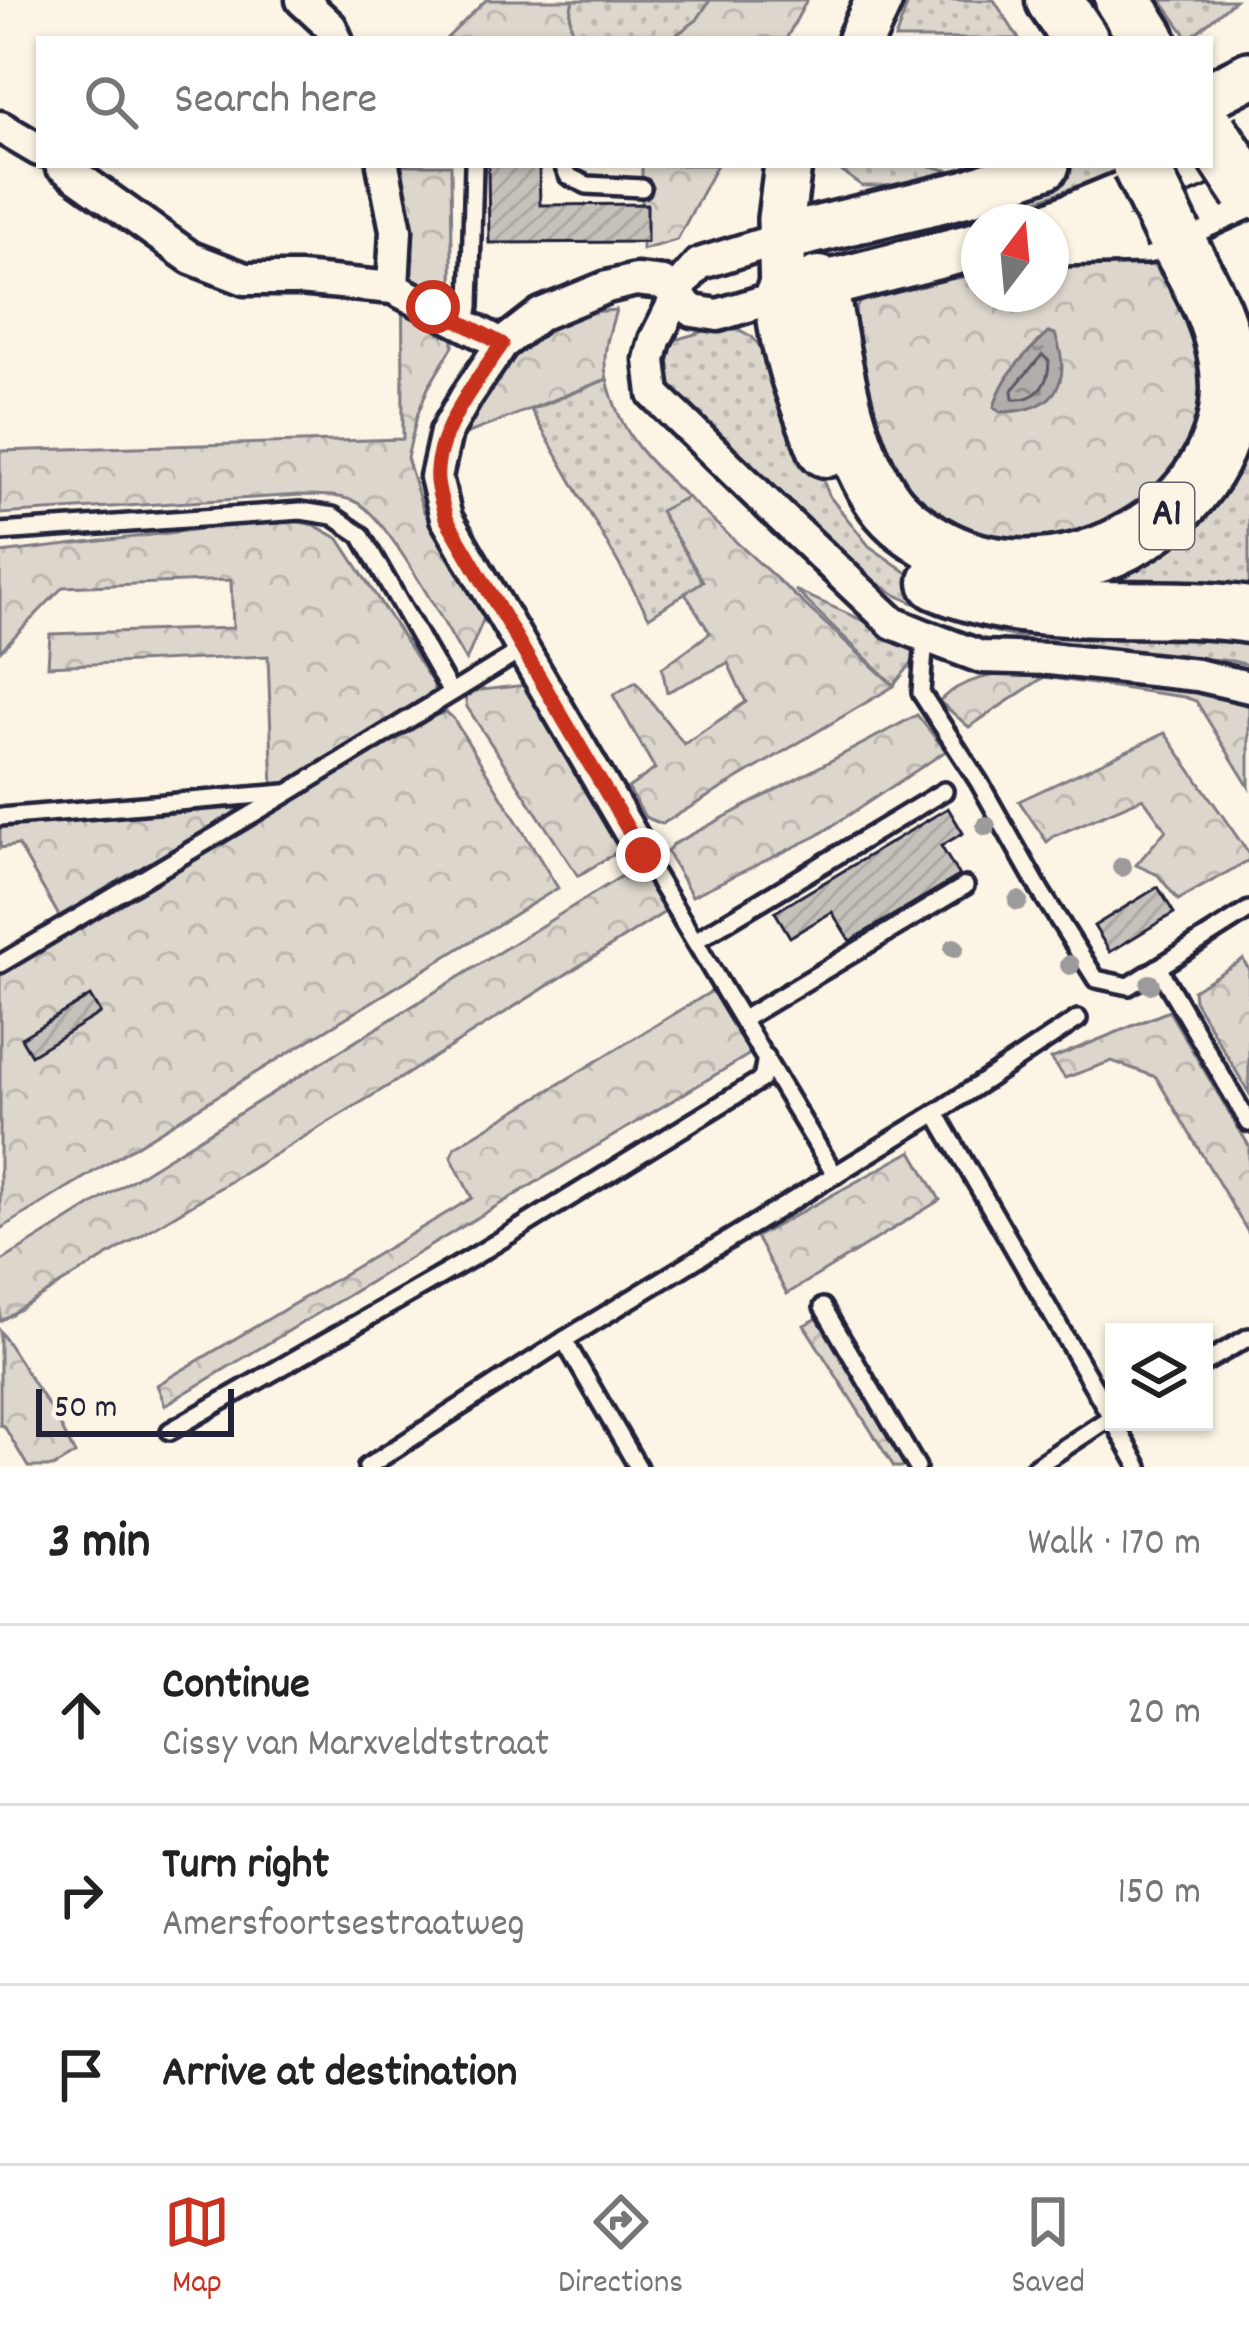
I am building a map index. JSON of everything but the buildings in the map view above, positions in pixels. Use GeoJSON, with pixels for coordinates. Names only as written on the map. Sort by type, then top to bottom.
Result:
{"type":"FeatureCollection","features":[{"type":"Feature","properties":{"kind":"highway"},"geometry":{"type":"LineString","coordinates":[[1213,137],[1249,192]]}},
{"type":"Feature","properties":{"kind":"highway","name":"A1"},"geometry":{"type":"LineString","coordinates":[[1141,168],[1188,230],[1249,296]]}},
{"type":"Feature","properties":{"kind":"highway","name":"A1"},"geometry":{"type":"LineString","coordinates":[[801,289],[838,378],[857,450],[886,506],[918,534],[972,561],[1034,566],[1067,563],[1121,545],[1173,512],[1200,482],[1220,437],[1227,405],[1226,354],[1164,168]]}},
{"type":"Feature","properties":{"kind":"highway","name":"A1"},"geometry":{"type":"LineString","coordinates":[[801,289],[785,326],[794,364],[845,496],[865,526],[907,564],[963,593],[1004,603],[1249,614]]}},
{"type":"Feature","properties":{"kind":"main road"},"geometry":{"type":"LineString","coordinates":[[862,36],[879,0]]}},
{"type":"Feature","properties":{"kind":"main road"},"geometry":{"type":"LineString","coordinates":[[1213,93],[1249,75]]}},
{"type":"Feature","properties":{"kind":"main road"},"geometry":{"type":"LineString","coordinates":[[1213,158],[1249,142]]}},
{"type":"Feature","properties":{"kind":"main road"},"geometry":{"type":"LineString","coordinates":[[788,168],[781,219],[797,233]]}},
{"type":"Feature","properties":{"kind":"main road"},"geometry":{"type":"LineString","coordinates":[[813,168],[797,233],[801,289],[961,250]]}},
{"type":"Feature","properties":{"kind":"main road"},"geometry":{"type":"LineString","coordinates":[[797,233],[968,193],[1038,168]]}},
{"type":"Feature","properties":{"kind":"main road"},"geometry":{"type":"LineString","coordinates":[[1069,218],[1189,168]]}},
{"type":"Feature","properties":{"kind":"main road"},"geometry":{"type":"LineString","coordinates":[[1069,242],[1146,240],[1249,192]]}},
{"type":"Feature","properties":{"kind":"street"},"geometry":{"type":"LineString","coordinates":[[302,0],[335,36]]}},
{"type":"Feature","properties":{"kind":"street"},"geometry":{"type":"LineString","coordinates":[[0,127],[36,149]]}},
{"type":"Feature","properties":{"kind":"street"},"geometry":{"type":"LineString","coordinates":[[65,168],[191,258],[245,279],[393,288],[502,344]]}},
{"type":"Feature","properties":{"kind":"street"},"geometry":{"type":"LineString","coordinates":[[384,168],[396,230],[393,288]]}},
{"type":"Feature","properties":{"kind":"street"},"geometry":{"type":"LineString","coordinates":[[797,233],[699,264],[670,290],[650,359],[655,394],[892,623],[982,657],[1197,674],[1249,687]]}},
{"type":"Feature","properties":{"kind":"street"},"geometry":{"type":"LineString","coordinates":[[643,855],[446,518],[436,477],[446,432],[502,344],[541,314],[607,287],[636,280],[670,290],[693,311],[718,315],[801,289]]}},
{"type":"Feature","properties":{"kind":"lane"},"geometry":{"type":"LineString","coordinates":[[467,325],[474,168]]}},
{"type":"Feature","properties":{"kind":"lane"},"geometry":{"type":"LineString","coordinates":[[564,168],[568,176],[587,185],[642,188]]}},
{"type":"Feature","properties":{"kind":"lane"},"geometry":{"type":"LineString","coordinates":[[0,532],[301,511],[333,516],[361,535],[450,692]]}},
{"type":"Feature","properties":{"kind":"lane"},"geometry":{"type":"LineString","coordinates":[[925,636],[921,693],[1096,979],[1129,986],[1249,910]]}},
{"type":"Feature","properties":{"kind":"lane"},"geometry":{"type":"LineString","coordinates":[[0,964],[522,650]]}},
{"type":"Feature","properties":{"kind":"lane"},"geometry":{"type":"LineString","coordinates":[[695,941],[944,791]]}},
{"type":"Feature","properties":{"kind":"lane"},"geometry":{"type":"LineString","coordinates":[[0,817],[288,793]]}},
{"type":"Feature","properties":{"kind":"lane"},"geometry":{"type":"LineString","coordinates":[[643,855],[835,1175]]}},
{"type":"Feature","properties":{"kind":"lane"},"geometry":{"type":"LineString","coordinates":[[742,1019],[965,886]]}},
{"type":"Feature","properties":{"kind":"lane"},"geometry":{"type":"LineString","coordinates":[[1159,969],[1249,1123]]}},
{"type":"Feature","properties":{"kind":"lane"},"geometry":{"type":"LineString","coordinates":[[368,1467],[564,1340],[936,1113],[1078,1019]]}},
{"type":"Feature","properties":{"kind":"lane"},"geometry":{"type":"LineString","coordinates":[[170,1431],[473,1257],[762,1079],[766,1057]]}},
{"type":"Feature","properties":{"kind":"lane"},"geometry":{"type":"LineString","coordinates":[[936,1113],[1105,1405]]}},
{"type":"Feature","properties":{"kind":"lane"},"geometry":{"type":"LineString","coordinates":[[823,1307],[917,1467]]}},
{"type":"Feature","properties":{"kind":"lane"},"geometry":{"type":"LineString","coordinates":[[1213,1358],[1249,1337]]}},
{"type":"Feature","properties":{"kind":"lane"},"geometry":{"type":"LineString","coordinates":[[564,1340],[638,1467]]}},
{"type":"Feature","properties":{"kind":"lane"},"geometry":{"type":"LineString","coordinates":[[1034,1467],[1105,1424]]}},
{"type":"Feature","properties":{"kind":"lane"},"geometry":{"type":"LineString","coordinates":[[1120,1431],[1139,1467]]}},
{"type":"Feature","properties":{"kind":"green space"},"geometry":{"type":"Polygon","coordinates":[[[486,0],[573,0],[570,20],[575,36],[449,36],[486,0]]]}},
{"type":"Feature","properties":{"kind":"green space"},"geometry":{"type":"Polygon","coordinates":[[[573,0],[710,0],[697,20],[675,36],[574,36],[573,0]]]}},
{"type":"Feature","properties":{"kind":"green space"},"geometry":{"type":"Polygon","coordinates":[[[710,0],[807,0],[788,36],[675,36],[697,20],[710,0]]]}},
{"type":"Feature","properties":{"kind":"green space"},"geometry":{"type":"Polygon","coordinates":[[[909,0],[994,0],[1017,36],[896,36],[909,0]]]}},
{"type":"Feature","properties":{"kind":"green space"},"geometry":{"type":"Polygon","coordinates":[[[1161,0],[1235,0],[1193,36],[1187,36],[1161,0]]]}},
{"type":"Feature","properties":{"kind":"green space"},"geometry":{"type":"Polygon","coordinates":[[[402,168],[451,168],[453,346],[428,388],[407,458],[423,510],[486,613],[466,661],[385,530],[351,500],[301,495],[0,514],[0,451],[403,439],[402,168]]]}},
{"type":"Feature","properties":{"kind":"green space"},"geometry":{"type":"Polygon","coordinates":[[[642,168],[715,168],[677,240],[642,250],[642,168]]]}},
{"type":"Feature","properties":{"kind":"green space"},"geometry":{"type":"Polygon","coordinates":[[[837,168],[951,171],[896,186],[862,186],[837,168]]]}},
{"type":"Feature","properties":{"kind":"green space"},"geometry":{"type":"Polygon","coordinates":[[[1047,168],[1117,171],[1024,204],[961,204],[961,226],[890,247],[844,251],[836,238],[1047,168]]]}},
{"type":"Feature","properties":{"kind":"green space"},"geometry":{"type":"Polygon","coordinates":[[[1142,248],[1167,284],[1199,347],[1210,391],[1209,412],[1163,507],[1027,558],[901,505],[840,337],[863,296],[896,283],[961,277],[961,312],[1069,312],[1069,258],[1142,248]]]}},
{"type":"Feature","properties":{"kind":"green space"},"geometry":{"type":"Polygon","coordinates":[[[616,310],[605,353],[607,379],[456,438],[507,364],[539,334],[579,314],[616,310]]]}},
{"type":"Feature","properties":{"kind":"green space"},"geometry":{"type":"Polygon","coordinates":[[[729,324],[752,337],[772,360],[830,497],[869,546],[915,578],[1249,634],[1249,665],[1044,643],[971,625],[893,593],[802,524],[694,425],[674,400],[664,373],[671,341],[729,324]]]}},
{"type":"Feature","properties":{"kind":"green space"},"geometry":{"type":"Polygon","coordinates":[[[1249,340],[1249,607],[1013,583],[1249,340]]]}},
{"type":"Feature","properties":{"kind":"green space"},"geometry":{"type":"Polygon","coordinates":[[[607,379],[636,445],[687,497],[661,512],[703,582],[649,617],[531,410],[607,379]]]}},
{"type":"Feature","properties":{"kind":"green space"},"geometry":{"type":"Polygon","coordinates":[[[687,497],[894,686],[662,824],[645,817],[628,788],[655,769],[613,695],[636,682],[684,744],[746,702],[728,663],[667,692],[662,668],[710,633],[685,593],[703,581],[660,511],[687,497]]]}},
{"type":"Feature","properties":{"kind":"green space"},"geometry":{"type":"Polygon","coordinates":[[[285,519],[314,525],[339,539],[434,685],[433,696],[273,790],[268,656],[48,666],[50,634],[233,628],[231,580],[63,587],[0,651],[0,553],[285,519]]]}},
{"type":"Feature","properties":{"kind":"green space"},"geometry":{"type":"Polygon","coordinates":[[[795,590],[924,648],[894,685],[795,590]]]}},
{"type":"Feature","properties":{"kind":"green space"},"geometry":{"type":"Polygon","coordinates":[[[1030,671],[1162,683],[1249,697],[1249,787],[1196,701],[1184,697],[1044,677],[969,727],[939,701],[970,682],[1030,671]]]}},
{"type":"Feature","properties":{"kind":"green space"},"geometry":{"type":"Polygon","coordinates":[[[535,684],[625,844],[578,876],[467,707],[464,692],[535,684]]]}},
{"type":"Feature","properties":{"kind":"green space"},"geometry":{"type":"Polygon","coordinates":[[[446,712],[558,888],[0,1229],[0,975],[425,719],[446,712]]]}},
{"type":"Feature","properties":{"kind":"green space"},"geometry":{"type":"Polygon","coordinates":[[[917,715],[946,751],[817,836],[692,896],[667,852],[672,845],[917,715]]]}},
{"type":"Feature","properties":{"kind":"green space"},"geometry":{"type":"Polygon","coordinates":[[[1165,733],[1249,854],[1249,860],[1178,900],[1158,875],[1136,865],[1166,830],[1143,798],[1047,842],[1019,801],[1165,733]]]}},
{"type":"Feature","properties":{"kind":"green space"},"geometry":{"type":"Polygon","coordinates":[[[215,806],[239,810],[59,916],[18,845],[0,848],[0,822],[215,806]]]}},
{"type":"Feature","properties":{"kind":"green space"},"geometry":{"type":"Polygon","coordinates":[[[633,869],[641,871],[665,912],[0,1321],[0,1262],[633,869]]]}},
{"type":"Feature","properties":{"kind":"green space"},"geometry":{"type":"Polygon","coordinates":[[[1243,959],[1249,970],[1249,1093],[1194,1000],[1193,990],[1243,959]]]}},
{"type":"Feature","properties":{"kind":"green space"},"geometry":{"type":"Polygon","coordinates":[[[712,991],[750,1054],[165,1405],[157,1385],[472,1198],[451,1157],[455,1147],[712,991]]]}},
{"type":"Feature","properties":{"kind":"green space"},"geometry":{"type":"Polygon","coordinates":[[[1169,1011],[1249,1146],[1249,1234],[1156,1077],[1112,1061],[1065,1078],[1051,1059],[1169,1011]]]}},
{"type":"Feature","properties":{"kind":"green space"},"geometry":{"type":"Polygon","coordinates":[[[912,1151],[940,1200],[787,1294],[756,1237],[912,1151]]]}},
{"type":"Feature","properties":{"kind":"green space"},"geometry":{"type":"Polygon","coordinates":[[[818,1318],[906,1467],[894,1467],[804,1325],[818,1318]]]}},
{"type":"Feature","properties":{"kind":"green space"},"geometry":{"type":"Polygon","coordinates":[[[0,1331],[75,1454],[53,1467],[28,1467],[0,1425],[0,1331]]]}},
{"type":"Feature","properties":{"kind":"water"},"geometry":{"type":"Polygon","coordinates":[[[1049,332],[1055,334],[1062,368],[1055,392],[1034,407],[1000,412],[994,407],[1009,375],[1049,332]]]}},
{"type":"Feature","properties":{"kind":"route"},"geometry":{"type":"LineString","coordinates":[[433,307],[502,344],[446,432],[436,477],[446,518],[643,855]]}}]}
